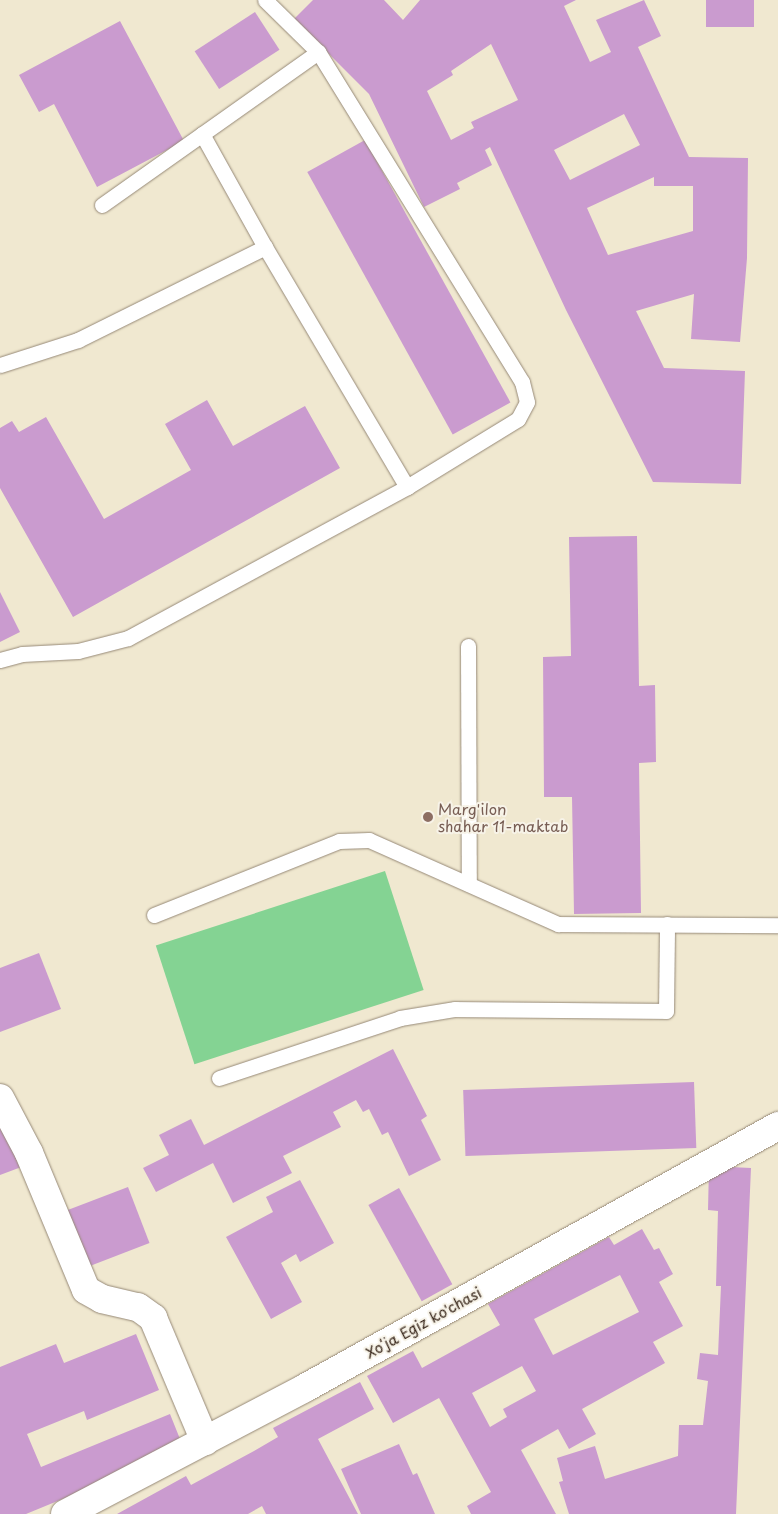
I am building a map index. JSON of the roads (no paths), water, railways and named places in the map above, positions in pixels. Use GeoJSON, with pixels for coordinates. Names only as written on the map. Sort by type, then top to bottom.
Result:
{"type":"FeatureCollection","features":[{"type":"Feature","properties":{"kind":"street"},"geometry":{"type":"LineString","coordinates":[[0,1098],[29,1154],[86,1290],[102,1299],[138,1307],[153,1318],[205,1441]]}},
{"type":"Feature","properties":{"kind":"street","name":"Xoʻja Egiz ko'chasi"},"geometry":{"type":"LineString","coordinates":[[65,1514],[205,1441],[778,1126]]}},
{"type":"Feature","properties":{"kind":"lane"},"geometry":{"type":"LineString","coordinates":[[0,660],[22,654],[78,651],[128,638],[407,487],[518,419],[527,402],[522,382],[318,52],[264,0]]}},
{"type":"Feature","properties":{"kind":"lane"},"geometry":{"type":"LineString","coordinates":[[102,205],[318,52]]}},
{"type":"Feature","properties":{"kind":"lane"},"geometry":{"type":"LineString","coordinates":[[202,134],[265,247],[407,487]]}},
{"type":"Feature","properties":{"kind":"lane"},"geometry":{"type":"LineString","coordinates":[[0,365],[78,340],[265,247]]}},
{"type":"Feature","properties":{"kind":"lane"},"geometry":{"type":"LineString","coordinates":[[468,646],[469,884]]}},
{"type":"Feature","properties":{"kind":"lane"},"geometry":{"type":"LineString","coordinates":[[154,916],[339,842],[369,840],[558,924],[778,925]]}},
{"type":"Feature","properties":{"kind":"lane"},"geometry":{"type":"LineString","coordinates":[[219,1078],[409,1016],[455,1009],[666,1010],[667,924]]}},
{"type":"Feature","properties":{"kind":"place","name":"Marg'ilon shahar 11-maktab"},"geometry":{"type":"Point","coordinates":[428,817]}}]}
